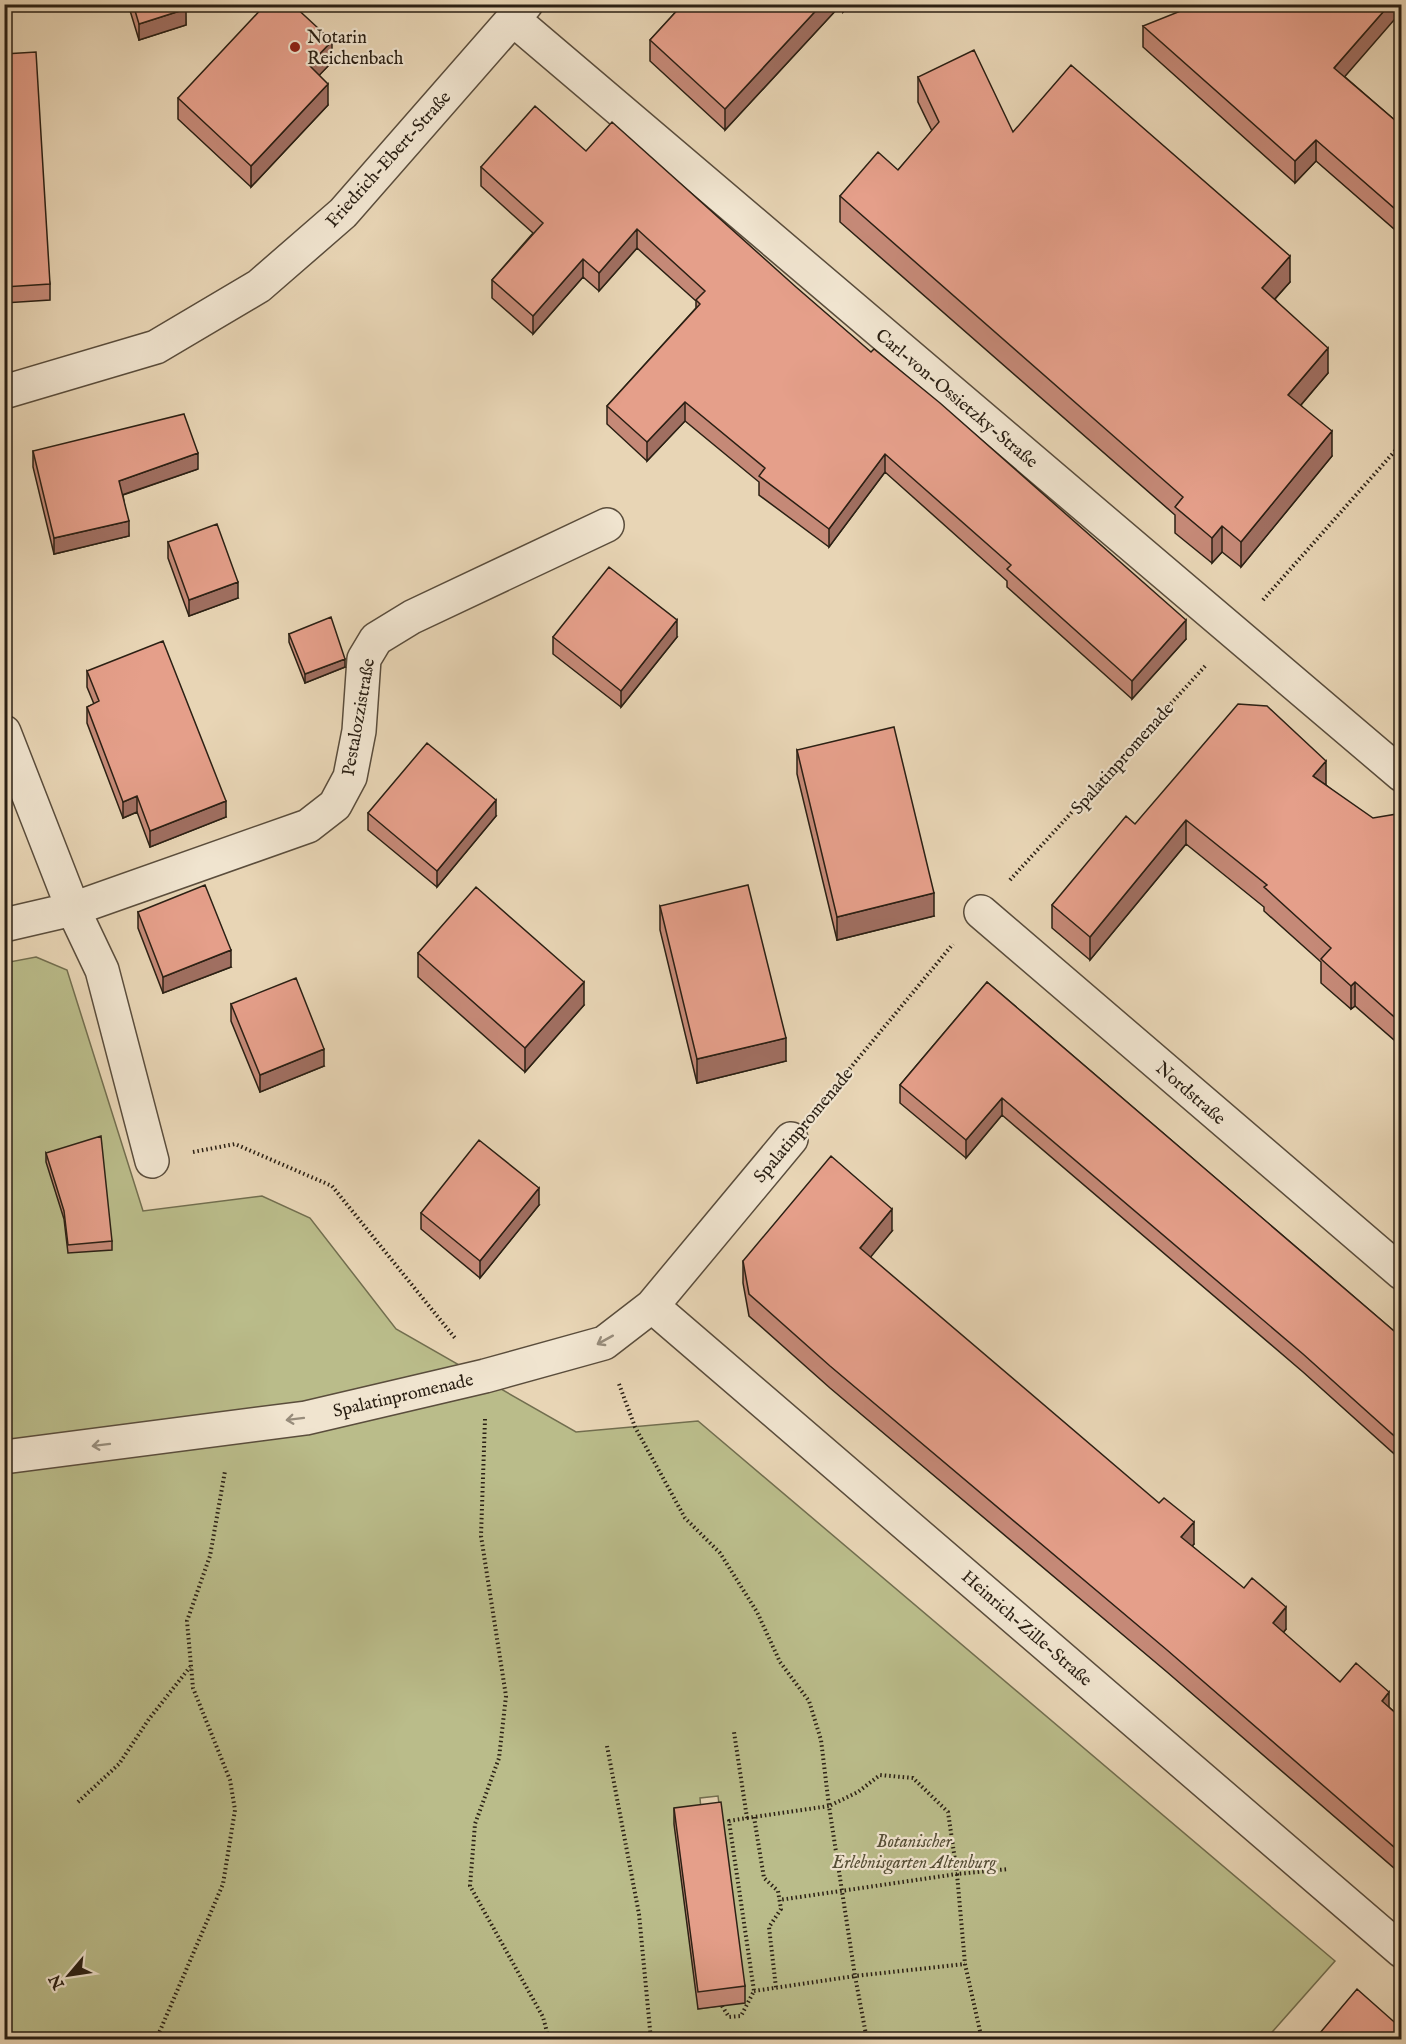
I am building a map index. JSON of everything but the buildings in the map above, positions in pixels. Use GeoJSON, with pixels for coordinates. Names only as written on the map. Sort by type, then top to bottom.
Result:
{"type":"FeatureCollection","features":[{"type":"Feature","properties":{"kind":"street","name":"Friedrich-Ebert-Straße"},"geometry":{"type":"LineString","coordinates":[[4,392],[156,347],[259,286],[343,213],[520,12]]}},
{"type":"Feature","properties":{"kind":"street","name":"Carl-von-Ossietzky-Straße"},"geometry":{"type":"LineString","coordinates":[[520,12],[1234,634],[1401,775]]}},
{"type":"Feature","properties":{"kind":"street","name":"Pestalozzistraße"},"geometry":{"type":"LineString","coordinates":[[4,925],[73,909],[308,826],[335,805],[350,777],[359,731],[364,659],[376,639],[412,617],[608,525]]}},
{"type":"Feature","properties":{"kind":"street"},"geometry":{"type":"LineString","coordinates":[[4,732],[73,909],[102,970],[152,1161]]}},
{"type":"Feature","properties":{"kind":"street","name":"Nordstraße"},"geometry":{"type":"LineString","coordinates":[[981,912],[1401,1273]]}},
{"type":"Feature","properties":{"kind":"street","name":"Spalatinpromenade"},"geometry":{"type":"LineString","coordinates":[[4,1457],[306,1418],[485,1376],[604,1343],[652,1306],[791,1139]]}},
{"type":"Feature","properties":{"kind":"street","name":"Heinrich-Zille-Straße"},"geometry":{"type":"LineString","coordinates":[[652,1306],[1401,1951]]}},
{"type":"Feature","properties":{"kind":"path","name":"Spalatinpromenade"},"geometry":{"type":"LineString","coordinates":[[791,1139],[981,912],[1234,634],[1401,443]]}},
{"type":"Feature","properties":{"kind":"path"},"geometry":{"type":"LineString","coordinates":[[152,1161],[236,1144],[332,1186],[485,1376],[481,1536],[506,1696],[500,1758],[476,1824],[470,1886],[543,2017],[549,2040]]}},
{"type":"Feature","properties":{"kind":"path"},"geometry":{"type":"LineString","coordinates":[[604,1343],[635,1427],[685,1518],[720,1553],[757,1612],[780,1662],[809,1701],[821,1740],[841,1890],[867,2040]]}},
{"type":"Feature","properties":{"kind":"path"},"geometry":{"type":"LineString","coordinates":[[156,2040],[223,1884],[235,1810],[230,1780],[193,1688],[187,1622],[210,1556],[226,1463]]}},
{"type":"Feature","properties":{"kind":"path"},"geometry":{"type":"LineString","coordinates":[[78,1802],[119,1764],[149,1719],[190,1666]]}},
{"type":"Feature","properties":{"kind":"path"},"geometry":{"type":"LineString","coordinates":[[734,1732],[747,1818]]}},
{"type":"Feature","properties":{"kind":"path"},"geometry":{"type":"LineString","coordinates":[[607,1746],[639,1914],[651,2040]]}},
{"type":"Feature","properties":{"kind":"path"},"geometry":{"type":"LineString","coordinates":[[722,2006],[729,2017],[741,2016],[754,1991],[729,1821],[829,1806],[858,1792],[880,1775],[913,1778],[948,1812],[957,1874],[965,1964],[982,2040]]}},
{"type":"Feature","properties":{"kind":"path"},"geometry":{"type":"LineString","coordinates":[[754,1817],[764,1878],[778,1891],[781,1909],[769,1927],[776,1988]]}},
{"type":"Feature","properties":{"kind":"path"},"geometry":{"type":"LineString","coordinates":[[779,1900],[957,1874],[1010,1869]]}},
{"type":"Feature","properties":{"kind":"path"},"geometry":{"type":"LineString","coordinates":[[754,1991],[855,1976],[965,1964]]}},
{"type":"Feature","properties":{"kind":"green space","name":"Botanischer Erlebnisgarten Altenburg"},"geometry":{"type":"Polygon","coordinates":[[[36,957],[67,970],[143,1211],[262,1196],[310,1218],[396,1329],[576,1432],[698,1421],[1335,1961],[1266,2039],[5,2040],[4,963],[36,957]],[[718,1796],[700,1798],[702,1821],[698,2009],[744,2002],[718,1796]]]}},
{"type":"Feature","properties":{"kind":"place","name":"Notarin Reichenbach"},"geometry":{"type":"Point","coordinates":[295,47]}}]}
